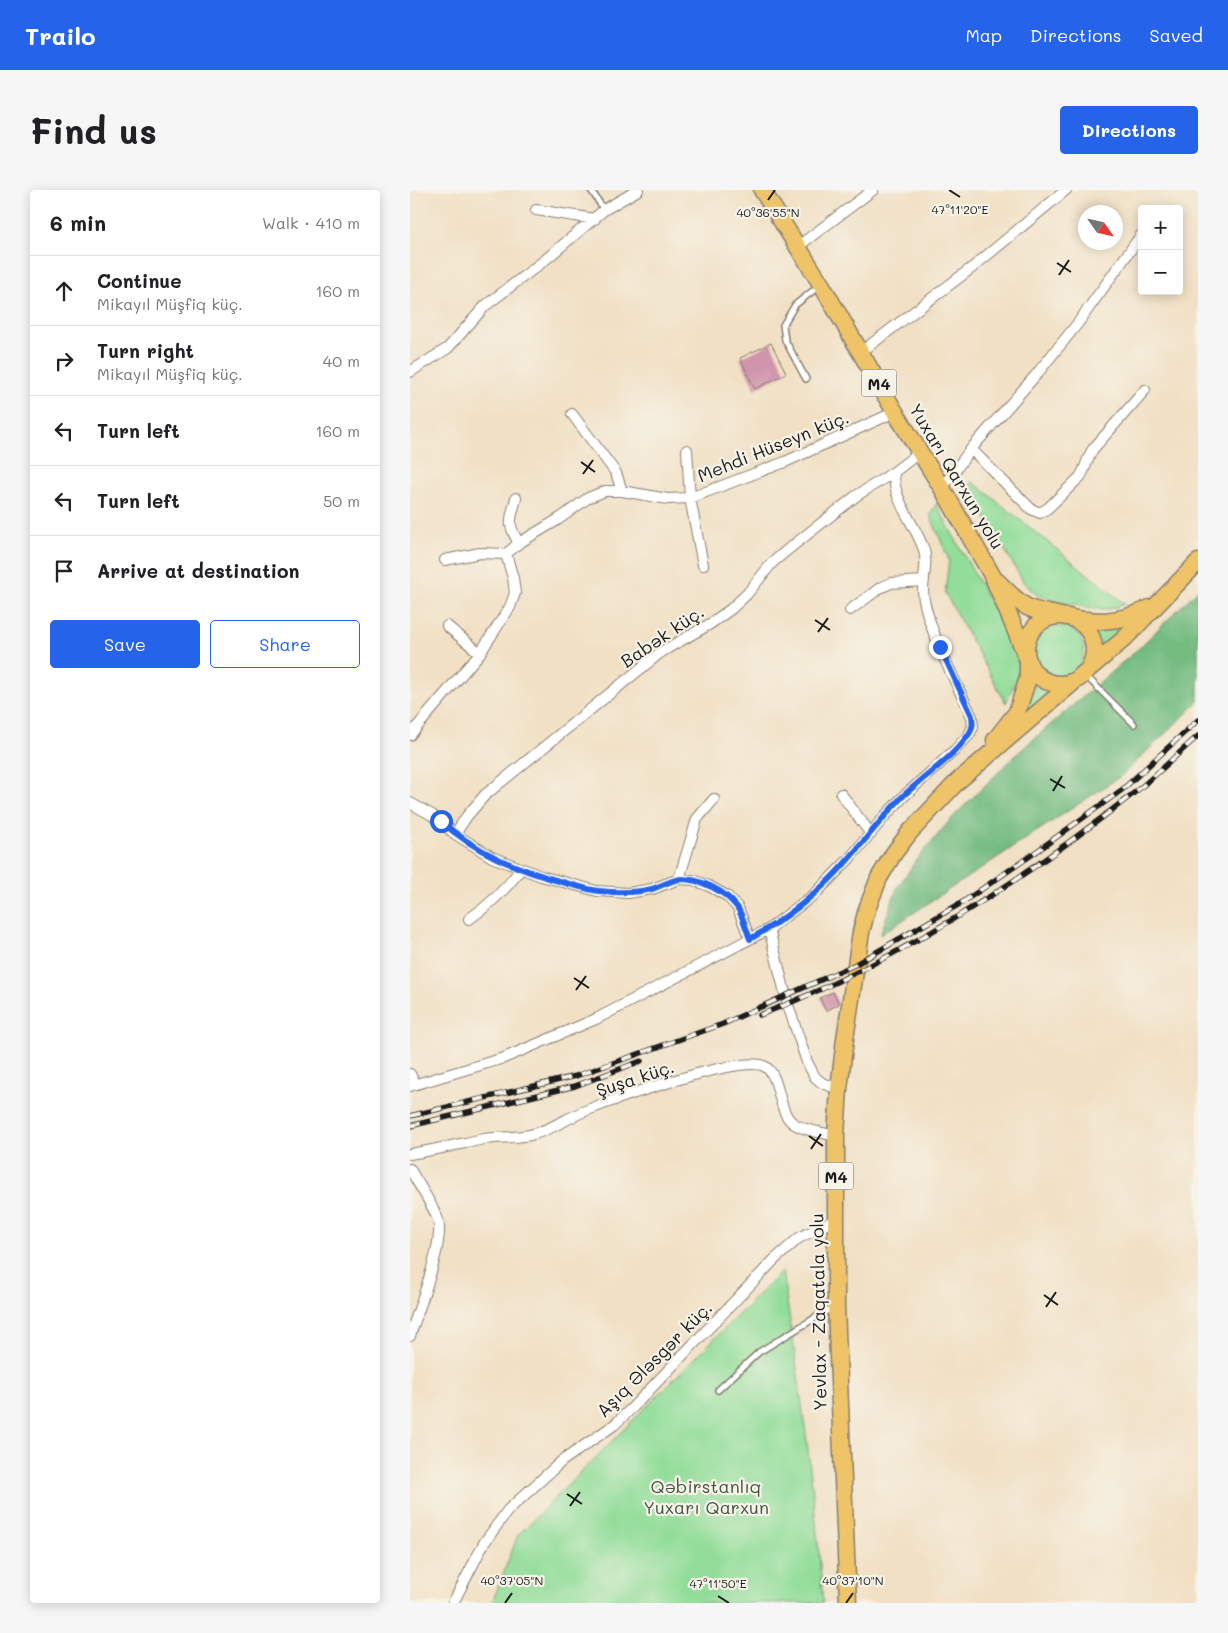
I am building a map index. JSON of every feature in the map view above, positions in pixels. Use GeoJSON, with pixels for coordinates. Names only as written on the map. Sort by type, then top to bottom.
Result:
{"type":"FeatureCollection","features":[{"type":"Feature","properties":{"kind":"highway","name":"Yuxarı Qarxun yolu"},"geometry":{"type":"LineString","coordinates":[[762,190],[821,284],[993,577]]}},
{"type":"Feature","properties":{"kind":"highway"},"geometry":{"type":"LineString","coordinates":[[958,782],[1125,638],[1198,562]]}},
{"type":"Feature","properties":{"kind":"highway"},"geometry":{"type":"LineString","coordinates":[[993,577],[1017,601],[1029,608],[1093,622],[1121,620],[1161,602]]}},
{"type":"Feature","properties":{"kind":"highway"},"geometry":{"type":"LineString","coordinates":[[958,782],[1017,712],[1028,678],[1028,660],[1026,652],[1029,637],[1037,625],[1050,618],[1065,616],[1079,622],[1085,627],[1093,640],[1094,655],[1084,674],[1078,679],[1063,684],[1048,682],[1035,673],[1028,660],[993,577]]}},
{"type":"Feature","properties":{"kind":"highway","name":"Yevlax - Zaqatala yolu"},"geometry":{"type":"LineString","coordinates":[[848,1603],[836,1306],[836,1136],[839,1089],[854,976],[867,909],[879,878],[894,852],[910,832],[958,782]]}},
{"type":"Feature","properties":{"kind":"street"},"geometry":{"type":"LineString","coordinates":[[410,372],[448,348],[485,306],[545,260],[604,210],[638,190]]}},
{"type":"Feature","properties":{"kind":"street"},"geometry":{"type":"LineString","coordinates":[[797,247],[873,190]]}},
{"type":"Feature","properties":{"kind":"street"},"geometry":{"type":"LineString","coordinates":[[861,352],[973,267],[1066,190]]}},
{"type":"Feature","properties":{"kind":"street"},"geometry":{"type":"LineString","coordinates":[[536,210],[594,219]]}},
{"type":"Feature","properties":{"kind":"street"},"geometry":{"type":"LineString","coordinates":[[942,488],[970,449],[1036,375],[1078,323],[1138,240]]}},
{"type":"Feature","properties":{"kind":"street"},"geometry":{"type":"LineString","coordinates":[[970,449],[1031,509],[1040,513],[1048,508],[1080,477],[1084,471],[1087,458],[1093,449],[1145,390]]}},
{"type":"Feature","properties":{"kind":"street","name":"Mehdi Hüseyn küç."},"geometry":{"type":"LineString","coordinates":[[506,554],[519,543],[559,519],[588,498],[604,492],[622,491],[668,498],[690,498],[786,462],[895,412]]}},
{"type":"Feature","properties":{"kind":"street"},"geometry":{"type":"LineString","coordinates":[[572,414],[605,456],[616,473],[622,491]]}},
{"type":"Feature","properties":{"kind":"street"},"geometry":{"type":"LineString","coordinates":[[687,450],[690,498],[703,566]]}},
{"type":"Feature","properties":{"kind":"street","name":"Babək küç."},"geometry":{"type":"LineString","coordinates":[[455,834],[466,816],[484,795],[660,652],[710,624],[732,609],[772,563],[786,551],[856,496],[894,472],[920,452]]}},
{"type":"Feature","properties":{"kind":"street"},"geometry":{"type":"LineString","coordinates":[[410,1074],[412,1085],[504,1058],[587,1023],[769,929],[816,893],[904,796],[969,735],[973,727],[972,716],[928,617],[923,597],[926,564],[924,550],[896,494],[894,472]]}},
{"type":"Feature","properties":{"kind":"street"},"geometry":{"type":"LineString","coordinates":[[516,498],[510,522],[511,530],[519,543]]}},
{"type":"Feature","properties":{"kind":"street"},"geometry":{"type":"LineString","coordinates":[[410,735],[480,654],[510,608],[515,593],[506,554],[480,553],[445,560]]}},
{"type":"Feature","properties":{"kind":"street"},"geometry":{"type":"LineString","coordinates":[[850,610],[880,588],[891,583],[924,580]]}},
{"type":"Feature","properties":{"kind":"street"},"geometry":{"type":"LineString","coordinates":[[447,626],[480,654]]}},
{"type":"Feature","properties":{"kind":"street"},"geometry":{"type":"LineString","coordinates":[[841,794],[871,834]]}},
{"type":"Feature","properties":{"kind":"street"},"geometry":{"type":"LineString","coordinates":[[679,879],[697,819],[714,799]]}},
{"type":"Feature","properties":{"kind":"street"},"geometry":{"type":"LineString","coordinates":[[410,803],[432,815],[455,834],[492,857],[522,869],[597,891],[628,893],[652,889],[679,879],[693,880],[709,886],[727,896],[738,908],[750,939]]}},
{"type":"Feature","properties":{"kind":"street"},"geometry":{"type":"LineString","coordinates":[[469,919],[489,905],[505,890],[522,869]]}},
{"type":"Feature","properties":{"kind":"street"},"geometry":{"type":"LineString","coordinates":[[769,929],[788,1005],[807,1062],[815,1077],[822,1083],[839,1089]]}},
{"type":"Feature","properties":{"kind":"street","name":"Şuşa küç."},"geometry":{"type":"LineString","coordinates":[[410,1154],[486,1139],[530,1135],[585,1111],[652,1087],[730,1066],[754,1064],[765,1066],[772,1073],[786,1115],[791,1122],[800,1127],[836,1136]]}},
{"type":"Feature","properties":{"kind":"street"},"geometry":{"type":"LineString","coordinates":[[410,1169],[438,1218],[440,1233],[410,1336]]}},
{"type":"Feature","properties":{"kind":"street","name":"Aşıq Ələsgər küç."},"geometry":{"type":"LineString","coordinates":[[453,1603],[484,1544],[508,1510],[562,1462],[614,1424],[634,1406],[792,1243],[798,1238],[836,1219]]}},
{"type":"Feature","properties":{"kind":"lane"},"geometry":{"type":"LineString","coordinates":[[591,190],[604,210]]}},
{"type":"Feature","properties":{"kind":"lane"},"geometry":{"type":"LineString","coordinates":[[806,379],[785,340],[783,325],[795,305],[821,284]]}},
{"type":"Feature","properties":{"kind":"lane"},"geometry":{"type":"LineString","coordinates":[[1084,674],[1134,724]]}},
{"type":"Feature","properties":{"kind":"lane"},"geometry":{"type":"LineString","coordinates":[[718,1390],[760,1352],[836,1306]]}},
{"type":"Feature","properties":{"kind":"green space"},"geometry":{"type":"Polygon","coordinates":[[[973,482],[1125,604],[1110,609],[1095,609],[1047,599],[1036,594],[1024,583],[968,487],[973,482]]]}},
{"type":"Feature","properties":{"kind":"green space"},"geometry":{"type":"Polygon","coordinates":[[[936,504],[1014,646],[1019,665],[1017,678],[1006,703],[945,593],[949,560],[930,515],[936,504]]]}},
{"type":"Feature","properties":{"kind":"green space"},"geometry":{"type":"Polygon","coordinates":[[[1198,590],[1198,702],[1121,776],[880,935],[897,888],[918,858],[951,819],[1020,751],[1138,649],[1198,590]]]}},
{"type":"Feature","properties":{"kind":"green space"},"geometry":{"type":"Polygon","coordinates":[[[1133,622],[1102,649],[1094,631],[1133,622]]]}},
{"type":"Feature","properties":{"kind":"green space"},"geometry":{"type":"Polygon","coordinates":[[[1054,626],[1064,626],[1077,633],[1084,646],[1084,656],[1077,669],[1064,676],[1054,676],[1045,672],[1038,665],[1034,656],[1034,646],[1038,637],[1045,630],[1054,626]]]}},
{"type":"Feature","properties":{"kind":"green space"},"geometry":{"type":"Polygon","coordinates":[[[1035,685],[1050,693],[1022,719],[1035,685]]]}},
{"type":"Feature","properties":{"kind":"green space","name":"Qəbirstanlıq Yuxarı Qarxun"},"geometry":{"type":"Polygon","coordinates":[[[782,1271],[806,1437],[823,1603],[492,1603],[518,1535],[782,1271]]]}},
{"type":"Feature","properties":{"kind":"building"},"geometry":{"type":"Polygon","coordinates":[[[771,343],[786,373],[755,389],[740,358],[771,343]]]}},
{"type":"Feature","properties":{"kind":"building"},"geometry":{"type":"Polygon","coordinates":[[[833,992],[839,1004],[826,1011],[820,998],[833,992]]]}},
{"type":"Feature","properties":{"kind":"railway"},"geometry":{"type":"LineString","coordinates":[[410,1116],[576,1076],[723,1024],[856,964],[963,902],[1033,854],[1123,789],[1198,720]]}},
{"type":"Feature","properties":{"kind":"railway"},"geometry":{"type":"LineString","coordinates":[[760,1015],[858,971],[906,946],[999,891],[1130,796],[1198,736]]}},
{"type":"Feature","properties":{"kind":"railway"},"geometry":{"type":"LineString","coordinates":[[410,1126],[575,1086],[641,1061]]}},
{"type":"Feature","properties":{"kind":"route"},"geometry":{"type":"LineString","coordinates":[[441,821],[455,834],[492,857],[541,876],[597,891],[628,893],[652,889],[679,879],[693,880],[709,886],[727,896],[738,908],[750,939],[769,929],[816,893],[850,859],[904,796],[969,735],[973,727],[972,716],[940,647]]}}]}
